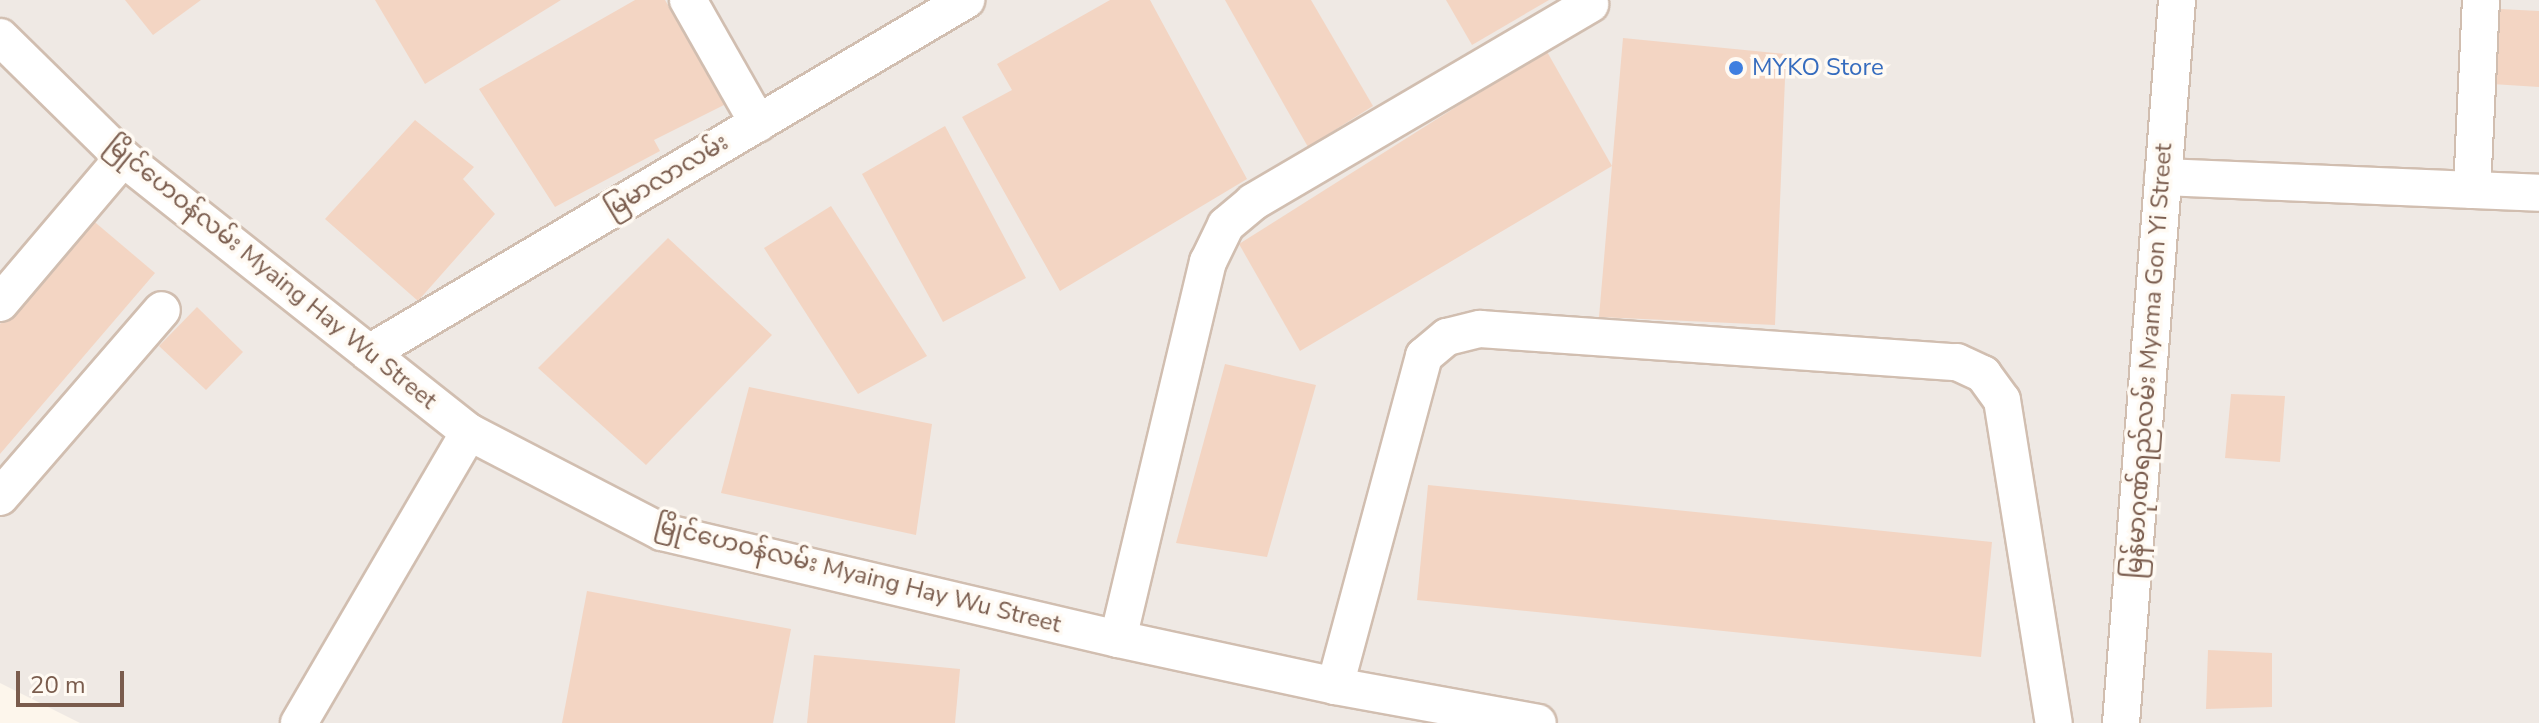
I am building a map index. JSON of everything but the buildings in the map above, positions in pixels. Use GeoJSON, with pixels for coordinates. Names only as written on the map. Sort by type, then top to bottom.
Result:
{"type":"FeatureCollection","features":[{"type":"Feature","properties":{"kind":"street"},"geometry":{"type":"LineString","coordinates":[[688,0],[758,123]]}},
{"type":"Feature","properties":{"kind":"street","name":"မြမာလာလမ်း"},"geometry":{"type":"LineString","coordinates":[[369,353],[966,0]]}},
{"type":"Feature","properties":{"kind":"street","name":"မြန်မာဂုဏ်ရည်လမ်း Myama Gon Yi Street"},"geometry":{"type":"LineString","coordinates":[[2121,723],[2177,0]]}},
{"type":"Feature","properties":{"kind":"street"},"geometry":{"type":"LineString","coordinates":[[2472,190],[2481,0]]}},
{"type":"Feature","properties":{"kind":"street"},"geometry":{"type":"LineString","coordinates":[[1118,639],[1208,262],[1226,225],[1253,202],[1590,4]]}},
{"type":"Feature","properties":{"kind":"street","name":"မြိုင်ဟေဝန်လမ်း Myaing Hay Wu Street"},"geometry":{"type":"LineString","coordinates":[[0,37],[123,158],[469,432],[662,532],[1118,639],[1335,686],[1538,723]]}},
{"type":"Feature","properties":{"kind":"street"},"geometry":{"type":"LineString","coordinates":[[0,303],[123,158]]}},
{"type":"Feature","properties":{"kind":"street"},"geometry":{"type":"LineString","coordinates":[[2163,177],[2539,193]]}},
{"type":"Feature","properties":{"kind":"street"},"geometry":{"type":"LineString","coordinates":[[0,497],[162,310]]}},
{"type":"Feature","properties":{"kind":"street"},"geometry":{"type":"LineString","coordinates":[[1335,686],[1424,356],[1447,337],[1480,329],[1944,361],[1970,366],[1983,374],[2002,400],[2054,723]]}},
{"type":"Feature","properties":{"kind":"street"},"geometry":{"type":"LineString","coordinates":[[299,723],[469,432]]}},
{"type":"Feature","properties":{"kind":"shaded area"},"geometry":{"type":"Polygon","coordinates":[[[0,0],[2539,0],[2539,723],[80,723],[0,683],[0,0]]]}},
{"type":"Feature","properties":{"kind":"place","name":"MYKO Store"},"geometry":{"type":"Point","coordinates":[1736,68]}}]}
